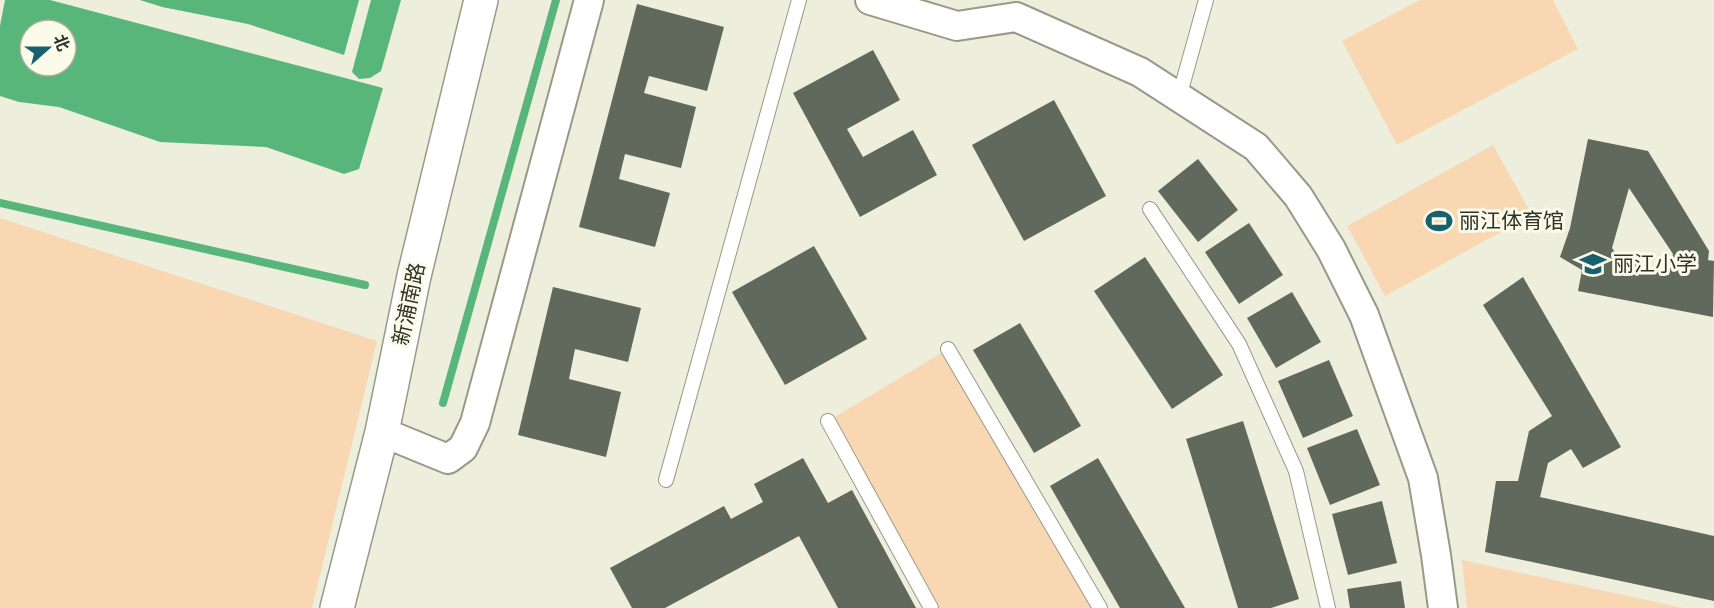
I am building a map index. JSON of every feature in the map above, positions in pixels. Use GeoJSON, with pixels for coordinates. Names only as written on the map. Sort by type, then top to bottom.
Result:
{"type":"FeatureCollection","features":[{"type":"Feature","properties":{"kind":"street","name":"新浦南路"},"geometry":{"type":"LineString","coordinates":[[337,608],[382,432],[414,276],[481,0]]}},
{"type":"Feature","properties":{"kind":"street"},"geometry":{"type":"LineString","coordinates":[[382,432],[448,459],[463,448],[475,423],[589,0]]}},
{"type":"Feature","properties":{"kind":"street"},"geometry":{"type":"LineString","coordinates":[[870,0],[957,26],[1019,8],[1140,72],[1256,147],[1298,196],[1331,249],[1364,315],[1423,478],[1443,608]]}},
{"type":"Feature","properties":{"kind":"lane"},"geometry":{"type":"LineString","coordinates":[[666,480],[799,0]]}},
{"type":"Feature","properties":{"kind":"lane"},"geometry":{"type":"LineString","coordinates":[[1179,97],[1206,0]]}},
{"type":"Feature","properties":{"kind":"lane"},"geometry":{"type":"LineString","coordinates":[[1150,209],[1239,344],[1296,471],[1328,608]]}},
{"type":"Feature","properties":{"kind":"lane"},"geometry":{"type":"LineString","coordinates":[[948,349],[1100,608]]}},
{"type":"Feature","properties":{"kind":"lane"},"geometry":{"type":"LineString","coordinates":[[828,422],[931,608]]}},
{"type":"Feature","properties":{"kind":"shaded area"},"geometry":{"type":"Polygon","coordinates":[[[5,0],[50,0],[383,88],[359,169],[344,174],[266,147],[160,142],[59,107],[19,102],[0,96],[0,26],[5,0]]]}},
{"type":"Feature","properties":{"kind":"shaded area"},"geometry":{"type":"Polygon","coordinates":[[[140,0],[359,0],[344,55],[248,24],[162,7],[140,0]]]}},
{"type":"Feature","properties":{"kind":"shaded area"},"geometry":{"type":"Polygon","coordinates":[[[371,0],[401,0],[381,71],[370,78],[359,79],[352,72],[371,0]]]}},
{"type":"Feature","properties":{"kind":"shaded area"},"geometry":{"type":"Polygon","coordinates":[[[1420,0],[1553,0],[1578,49],[1397,145],[1342,41],[1420,0]]]}},
{"type":"Feature","properties":{"kind":"shaded area","name":"丽江体育馆"},"geometry":{"type":"Polygon","coordinates":[[[1493,145],[1532,215],[1385,296],[1347,226],[1493,145]]]}},
{"type":"Feature","properties":{"kind":"shaded area"},"geometry":{"type":"Polygon","coordinates":[[[0,218],[377,341],[312,608],[0,608],[0,218]]]}},
{"type":"Feature","properties":{"kind":"shaded area"},"geometry":{"type":"Polygon","coordinates":[[[948,349],[1100,608],[931,608],[828,421],[948,349]]]}},
{"type":"Feature","properties":{"kind":"shaded area"},"geometry":{"type":"Polygon","coordinates":[[[1462,560],[1683,608],[1467,608],[1462,560]]]}},
{"type":"Feature","properties":{"kind":"building"},"geometry":{"type":"Polygon","coordinates":[[[637,4],[724,27],[707,91],[649,76],[644,93],[696,107],[681,168],[625,154],[619,179],[670,193],[655,247],[579,227],[637,4]]]}},
{"type":"Feature","properties":{"kind":"building"},"geometry":{"type":"Polygon","coordinates":[[[873,50],[900,100],[847,129],[863,157],[913,130],[937,175],[860,217],[793,93],[873,50]]]}},
{"type":"Feature","properties":{"kind":"building"},"geometry":{"type":"Polygon","coordinates":[[[1054,100],[1106,196],[1024,241],[972,145],[1054,100]]]}},
{"type":"Feature","properties":{"kind":"building"},"geometry":{"type":"Polygon","coordinates":[[[1588,139],[1648,151],[1709,251],[1708,260],[1714,261],[1713,317],[1578,291],[1582,270],[1560,257],[1570,228],[1588,139]],[[1629,188],[1612,248],[1620,259],[1669,275],[1673,254],[1629,188]]]}},
{"type":"Feature","properties":{"kind":"building"},"geometry":{"type":"Polygon","coordinates":[[[1198,159],[1238,210],[1198,242],[1158,191],[1198,159]]]}},
{"type":"Feature","properties":{"kind":"building"},"geometry":{"type":"Polygon","coordinates":[[[1249,223],[1283,275],[1239,304],[1205,252],[1249,223]]]}},
{"type":"Feature","properties":{"kind":"building"},"geometry":{"type":"Polygon","coordinates":[[[814,246],[867,339],[785,385],[732,292],[814,246]]]}},
{"type":"Feature","properties":{"kind":"building"},"geometry":{"type":"Polygon","coordinates":[[[1145,257],[1223,375],[1172,409],[1094,291],[1145,257]]]}},
{"type":"Feature","properties":{"kind":"building"},"geometry":{"type":"Polygon","coordinates":[[[1523,277],[1621,447],[1583,468],[1571,449],[1548,463],[1540,497],[1714,536],[1714,601],[1485,552],[1496,481],[1518,481],[1529,431],[1552,416],[1483,305],[1523,277]]]}},
{"type":"Feature","properties":{"kind":"building"},"geometry":{"type":"Polygon","coordinates":[[[553,287],[641,308],[628,362],[575,349],[569,379],[621,392],[606,457],[518,435],[553,287]]]}},
{"type":"Feature","properties":{"kind":"building"},"geometry":{"type":"Polygon","coordinates":[[[1292,292],[1321,342],[1276,368],[1247,318],[1292,292]]]}},
{"type":"Feature","properties":{"kind":"building"},"geometry":{"type":"Polygon","coordinates":[[[1020,323],[1081,426],[1034,453],[973,350],[1020,323]]]}},
{"type":"Feature","properties":{"kind":"building"},"geometry":{"type":"Polygon","coordinates":[[[1329,360],[1353,416],[1303,438],[1278,381],[1329,360]]]}},
{"type":"Feature","properties":{"kind":"building"},"geometry":{"type":"Polygon","coordinates":[[[1243,421],[1299,599],[1271,608],[1238,608],[1186,439],[1243,421]]]}},
{"type":"Feature","properties":{"kind":"building"},"geometry":{"type":"Polygon","coordinates":[[[1357,429],[1380,485],[1330,505],[1307,448],[1357,429]]]}},
{"type":"Feature","properties":{"kind":"building"},"geometry":{"type":"Polygon","coordinates":[[[803,458],[828,503],[852,490],[916,608],[838,608],[799,536],[665,608],[632,608],[610,568],[724,506],[731,519],[763,502],[754,484],[803,458]]]}},
{"type":"Feature","properties":{"kind":"building"},"geometry":{"type":"Polygon","coordinates":[[[1098,458],[1185,608],[1120,608],[1050,486],[1098,458]]]}},
{"type":"Feature","properties":{"kind":"building"},"geometry":{"type":"Polygon","coordinates":[[[1382,501],[1397,563],[1348,575],[1332,514],[1382,501]]]}},
{"type":"Feature","properties":{"kind":"building"},"geometry":{"type":"Polygon","coordinates":[[[1401,581],[1405,608],[1350,608],[1347,589],[1401,581]]]}},
{"type":"Feature","properties":{"kind":"waterway"},"geometry":{"type":"LineString","coordinates":[[443,403],[556,0]]}},
{"type":"Feature","properties":{"kind":"waterway"},"geometry":{"type":"LineString","coordinates":[[0,203],[365,285]]}},
{"type":"Feature","properties":{"kind":"place","name":"丽江体育馆"},"geometry":{"type":"Point","coordinates":[1439,221]}},
{"type":"Feature","properties":{"kind":"place","name":"丽江小学"},"geometry":{"type":"Point","coordinates":[1593,264]}}]}
